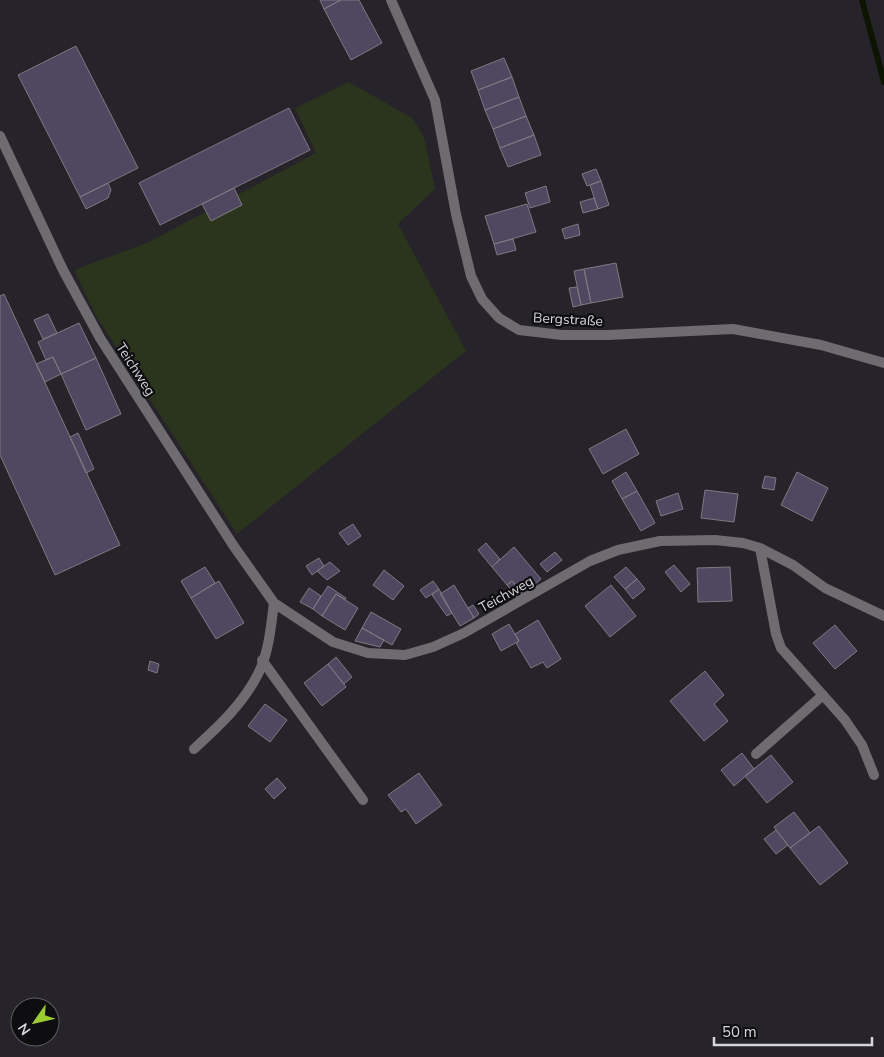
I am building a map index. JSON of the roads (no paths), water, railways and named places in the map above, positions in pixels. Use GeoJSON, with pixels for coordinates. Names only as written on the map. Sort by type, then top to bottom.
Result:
{"type":"FeatureCollection","features":[{"type":"Feature","properties":{"kind":"street","name":"Bergstraße"},"geometry":{"type":"LineString","coordinates":[[391,0],[435,100],[456,214],[471,276],[482,299],[499,318],[519,330],[562,335],[608,335],[733,329],[821,345],[884,363]]}},
{"type":"Feature","properties":{"kind":"street","name":"Teichweg"},"geometry":{"type":"LineString","coordinates":[[0,136],[63,270],[100,338],[233,545],[274,603],[333,642],[368,653],[405,655],[434,647],[464,633],[590,561],[618,550],[660,541],[686,540],[743,543],[760,548],[793,565],[825,588],[884,616]]}},
{"type":"Feature","properties":{"kind":"street"},"geometry":{"type":"LineString","coordinates":[[760,548],[776,634],[781,648],[849,726],[862,745],[874,774]]}},
{"type":"Feature","properties":{"kind":"street"},"geometry":{"type":"LineString","coordinates":[[194,749],[224,722],[244,697],[259,672],[274,603]]}},
{"type":"Feature","properties":{"kind":"street"},"geometry":{"type":"LineString","coordinates":[[262,660],[363,800]]}},
{"type":"Feature","properties":{"kind":"street"},"geometry":{"type":"LineString","coordinates":[[756,754],[823,695]]}},
{"type":"Feature","properties":{"kind":"waterway"},"geometry":{"type":"LineString","coordinates":[[862,0],[884,82]]}}]}
